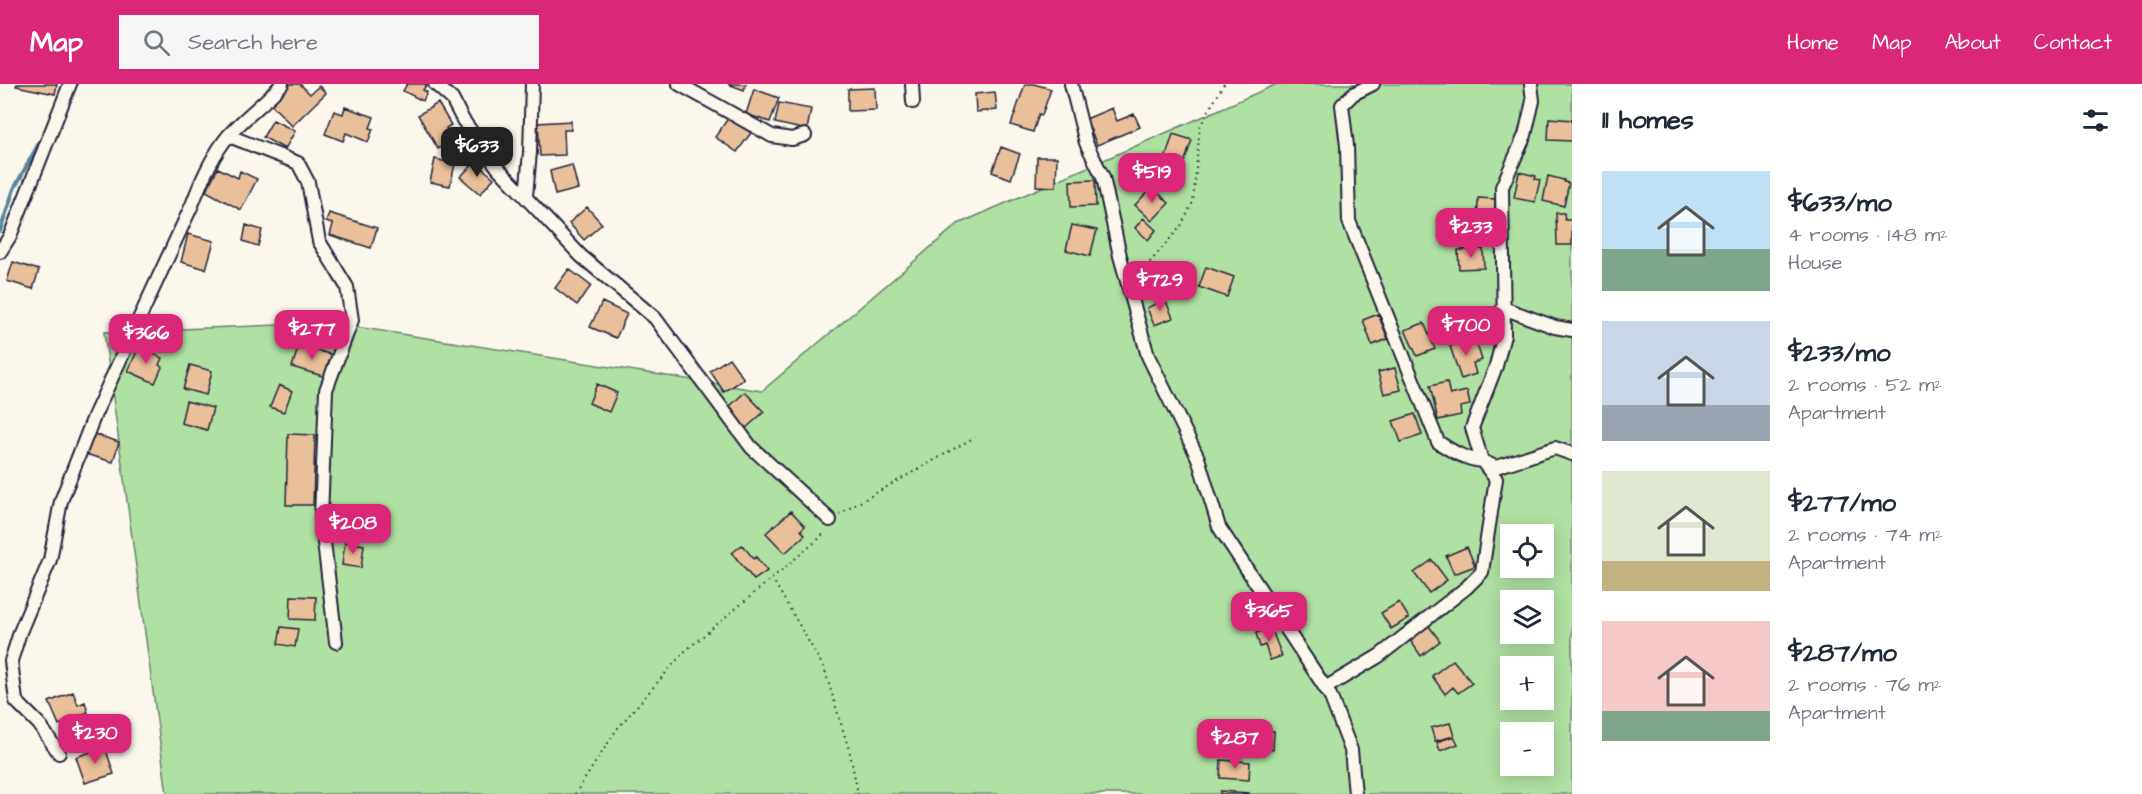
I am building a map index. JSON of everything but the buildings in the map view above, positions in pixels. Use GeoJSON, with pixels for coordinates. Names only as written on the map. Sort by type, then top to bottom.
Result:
{"type":"FeatureCollection","features":[{"type":"Feature","properties":{"kind":"street"},"geometry":{"type":"LineString","coordinates":[[0,252],[10,236],[70,84]]}},
{"type":"Feature","properties":{"kind":"street"},"geometry":{"type":"LineString","coordinates":[[59,753],[39,724],[16,701],[11,661],[20,632],[50,560],[61,501],[95,414],[203,177],[229,136],[282,84]]}},
{"type":"Feature","properties":{"kind":"street"},"geometry":{"type":"LineString","coordinates":[[435,84],[452,99],[463,120],[498,168],[581,256],[655,318],[751,447],[830,520]]}},
{"type":"Feature","properties":{"kind":"street"},"geometry":{"type":"LineString","coordinates":[[526,196],[532,84]]}},
{"type":"Feature","properties":{"kind":"street"},"geometry":{"type":"LineString","coordinates":[[680,84],[772,136],[792,139],[805,135]]}},
{"type":"Feature","properties":{"kind":"street"},"geometry":{"type":"LineString","coordinates":[[912,84],[913,102]]}},
{"type":"Feature","properties":{"kind":"street"},"geometry":{"type":"LineString","coordinates":[[1071,84],[1086,142],[1103,177],[1119,256],[1148,356],[1198,458],[1219,527],[1330,695],[1351,750],[1356,794]]}},
{"type":"Feature","properties":{"kind":"street"},"geometry":{"type":"LineString","coordinates":[[1373,84],[1353,94],[1342,105],[1347,146],[1349,221],[1438,442],[1455,453],[1470,459],[1482,460],[1496,467],[1556,448],[1572,454]]}},
{"type":"Feature","properties":{"kind":"street"},"geometry":{"type":"LineString","coordinates":[[1325,688],[1379,656],[1466,588],[1482,572],[1496,479],[1482,460],[1472,428],[1496,366],[1504,335],[1502,187],[1525,135],[1533,101],[1531,84]]}},
{"type":"Feature","properties":{"kind":"street"},"geometry":{"type":"LineString","coordinates":[[229,136],[298,163],[308,182],[319,241],[347,287],[352,320],[326,390],[321,517],[336,642]]}},
{"type":"Feature","properties":{"kind":"street"},"geometry":{"type":"LineString","coordinates":[[1503,308],[1555,327],[1572,330]]}},
{"type":"Feature","properties":{"kind":"path"},"geometry":{"type":"LineString","coordinates":[[1129,287],[1181,226],[1193,202],[1200,126],[1224,84]]}},
{"type":"Feature","properties":{"kind":"path"},"geometry":{"type":"LineString","coordinates":[[575,794],[617,729],[684,651],[821,537],[830,520],[975,437]]}},
{"type":"Feature","properties":{"kind":"path"},"geometry":{"type":"LineString","coordinates":[[772,578],[824,668],[850,753],[858,794]]}},
{"type":"Feature","properties":{"kind":"green space"},"geometry":{"type":"Polygon","coordinates":[[[1277,84],[1572,84],[1572,794],[167,794],[104,332],[331,323],[762,391],[958,224],[1277,84]]]}},
{"type":"Feature","properties":{"kind":"waterway"},"geometry":{"type":"LineString","coordinates":[[0,231],[14,189],[44,134]]}}]}
